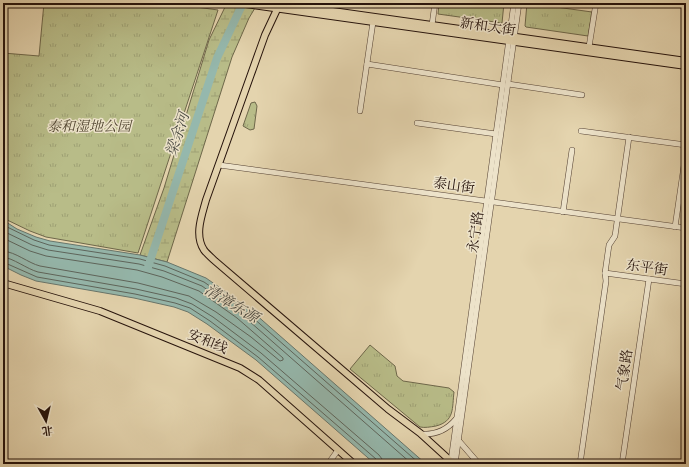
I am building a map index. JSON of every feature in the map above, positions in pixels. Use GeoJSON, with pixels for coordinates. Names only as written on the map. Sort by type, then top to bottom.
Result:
{"type":"FeatureCollection","features":[{"type":"Feature","properties":{"kind":"main road","name":"新和大街"},"geometry":{"type":"LineString","coordinates":[[239,3],[261,6],[278,4],[432,25],[686,66]]}},
{"type":"Feature","properties":{"kind":"main road","name":"新和大街"},"geometry":{"type":"LineString","coordinates":[[278,4],[373,22],[589,47],[686,60]]}},
{"type":"Feature","properties":{"kind":"main road"},"geometry":{"type":"LineString","coordinates":[[278,4],[253,68],[205,204],[199,227],[200,239],[204,250],[388,409],[421,434],[454,463]]}},
{"type":"Feature","properties":{"kind":"main road","name":"安和线"},"geometry":{"type":"LineString","coordinates":[[3,283],[107,313],[240,368],[259,380],[354,464]]}},
{"type":"Feature","properties":{"kind":"main road","name":"安和线"},"geometry":{"type":"LineString","coordinates":[[3,287],[25,290]]}},
{"type":"Feature","properties":{"kind":"street"},"geometry":{"type":"LineString","coordinates":[[432,25],[435,3]]}},
{"type":"Feature","properties":{"kind":"street","name":"永宁路"},"geometry":{"type":"LineString","coordinates":[[512,39],[514,3]]}},
{"type":"Feature","properties":{"kind":"street","name":"永宁路"},"geometry":{"type":"LineString","coordinates":[[454,463],[459,441],[505,84],[519,3]]}},
{"type":"Feature","properties":{"kind":"street"},"geometry":{"type":"LineString","coordinates":[[589,47],[596,3]]}},
{"type":"Feature","properties":{"kind":"street"},"geometry":{"type":"LineString","coordinates":[[360,111],[373,22]]}},
{"type":"Feature","properties":{"kind":"street"},"geometry":{"type":"LineString","coordinates":[[367,64],[582,95]]}},
{"type":"Feature","properties":{"kind":"street","name":"永宁路"},"geometry":{"type":"LineString","coordinates":[[454,463],[457,419],[489,202],[496,134],[505,84]]}},
{"type":"Feature","properties":{"kind":"street"},"geometry":{"type":"LineString","coordinates":[[417,123],[496,134]]}},
{"type":"Feature","properties":{"kind":"street"},"geometry":{"type":"LineString","coordinates":[[581,131],[686,145]]}},
{"type":"Feature","properties":{"kind":"street"},"geometry":{"type":"LineString","coordinates":[[580,464],[606,281],[605,273],[609,244],[615,236],[629,137]]}},
{"type":"Feature","properties":{"kind":"street"},"geometry":{"type":"LineString","coordinates":[[563,212],[572,150]]}},
{"type":"Feature","properties":{"kind":"street"},"geometry":{"type":"LineString","coordinates":[[675,227],[686,152]]}},
{"type":"Feature","properties":{"kind":"street","name":"泰山街"},"geometry":{"type":"LineString","coordinates":[[219,165],[686,228]]}},
{"type":"Feature","properties":{"kind":"street","name":"东平街"},"geometry":{"type":"LineString","coordinates":[[605,273],[686,284]]}},
{"type":"Feature","properties":{"kind":"street","name":"气象路"},"geometry":{"type":"LineString","coordinates":[[622,464],[649,279]]}},
{"type":"Feature","properties":{"kind":"street"},"geometry":{"type":"LineString","coordinates":[[421,434],[440,431],[450,426],[457,419]]}},
{"type":"Feature","properties":{"kind":"street"},"geometry":{"type":"LineString","coordinates":[[459,441],[479,464]]}},
{"type":"Feature","properties":{"kind":"street"},"geometry":{"type":"LineString","coordinates":[[328,464],[338,450]]}},
{"type":"Feature","properties":{"kind":"green space","name":"泰和湿地公园"},"geometry":{"type":"Polygon","coordinates":[[[44,3],[167,3],[218,10],[138,253],[46,237],[3,218],[3,53],[39,56],[44,3]]]}},
{"type":"Feature","properties":{"kind":"green space"},"geometry":{"type":"Polygon","coordinates":[[[227,3],[258,3],[249,18],[232,57],[167,262],[140,255],[164,188],[209,40],[227,3]]]}},
{"type":"Feature","properties":{"kind":"green space"},"geometry":{"type":"Polygon","coordinates":[[[439,3],[504,3],[502,23],[438,14],[439,3]]]}},
{"type":"Feature","properties":{"kind":"green space"},"geometry":{"type":"Polygon","coordinates":[[[527,3],[592,12],[588,36],[526,27],[527,3]]]}},
{"type":"Feature","properties":{"kind":"green space"},"geometry":{"type":"Polygon","coordinates":[[[255,102],[257,106],[254,129],[250,130],[243,126],[251,103],[255,102]]]}},
{"type":"Feature","properties":{"kind":"green space"},"geometry":{"type":"Polygon","coordinates":[[[370,345],[395,366],[397,376],[403,381],[449,388],[454,392],[451,413],[447,421],[436,426],[420,427],[350,369],[370,345]]]}},
{"type":"Feature","properties":{"kind":"water","name":"清漳东源"},"geometry":{"type":"Polygon","coordinates":[[[3,220],[17,229],[50,241],[140,255],[167,262],[206,278],[246,306],[426,464],[375,464],[256,360],[188,312],[174,307],[134,298],[36,281],[3,266],[3,220]]]}},
{"type":"Feature","properties":{"kind":"waterway","name":"梁余河"},"geometry":{"type":"LineString","coordinates":[[148,267],[217,58],[243,3]]}}]}
